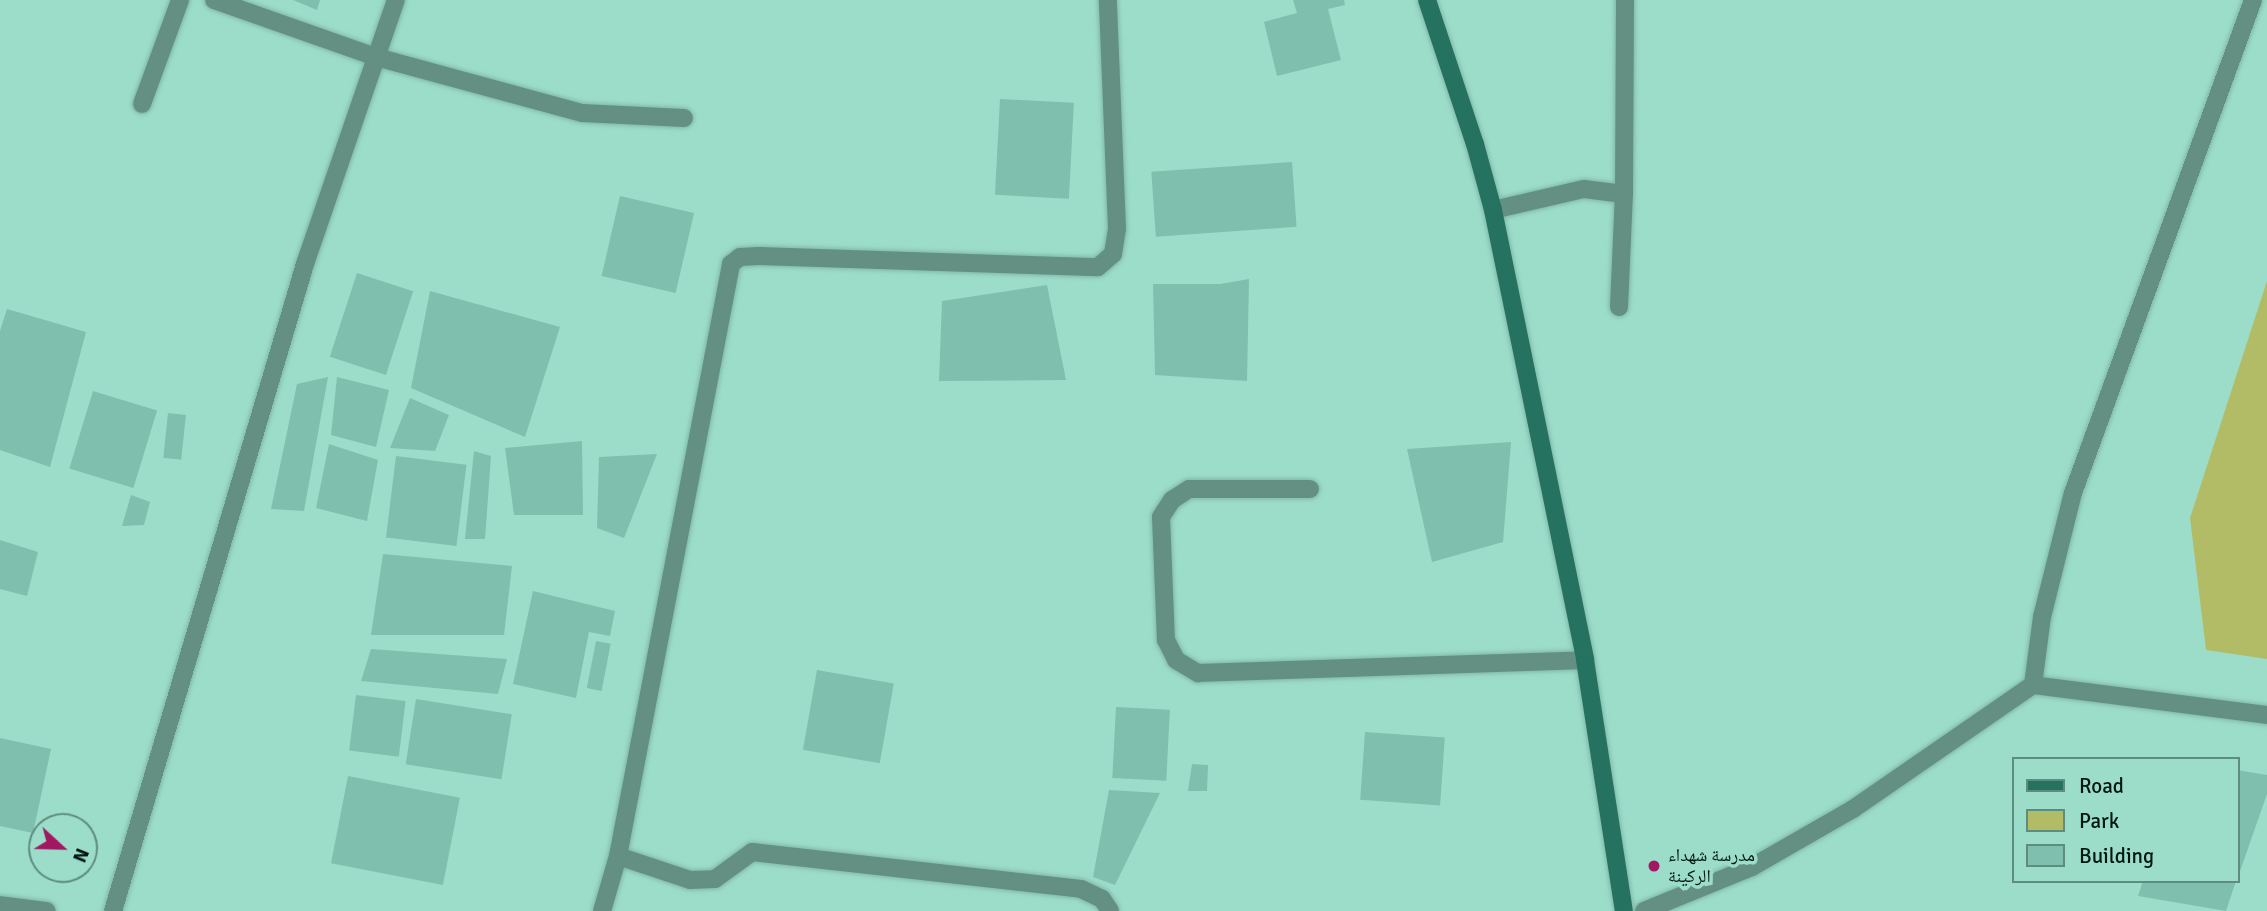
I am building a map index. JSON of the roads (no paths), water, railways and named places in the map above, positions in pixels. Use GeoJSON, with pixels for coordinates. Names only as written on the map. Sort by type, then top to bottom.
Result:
{"type":"FeatureCollection","features":[{"type":"Feature","properties":{"kind":"street"},"geometry":{"type":"LineString","coordinates":[[142,104],[180,0]]}},
{"type":"Feature","properties":{"kind":"street"},"geometry":{"type":"LineString","coordinates":[[214,0],[376,57],[582,113],[684,118]]}},
{"type":"Feature","properties":{"kind":"street"},"geometry":{"type":"LineString","coordinates":[[113,911],[305,264],[396,0]]}},
{"type":"Feature","properties":{"kind":"street"},"geometry":{"type":"LineString","coordinates":[[602,911],[618,856],[731,264],[740,257],[759,256],[1098,267],[1112,254],[1116,229],[1108,0]]}},
{"type":"Feature","properties":{"kind":"street"},"geometry":{"type":"LineString","coordinates":[[1427,0],[1493,209],[1586,660],[1624,911]]}},
{"type":"Feature","properties":{"kind":"street"},"geometry":{"type":"LineString","coordinates":[[1619,307],[1624,194],[1625,0]]}},
{"type":"Feature","properties":{"kind":"street"},"geometry":{"type":"LineString","coordinates":[[2033,685],[2042,617],[2073,493],[2253,0]]}},
{"type":"Feature","properties":{"kind":"street"},"geometry":{"type":"LineString","coordinates":[[1493,209],[1584,189],[1624,194]]}},
{"type":"Feature","properties":{"kind":"street"},"geometry":{"type":"LineString","coordinates":[[1310,489],[1189,489],[1172,500],[1161,517],[1166,640],[1176,660],[1198,673],[1586,660]]}},
{"type":"Feature","properties":{"kind":"street"},"geometry":{"type":"LineString","coordinates":[[1644,911],[1752,867],[1853,809],[2033,685],[2267,715]]}},
{"type":"Feature","properties":{"kind":"street"},"geometry":{"type":"LineString","coordinates":[[618,856],[690,880],[715,879],[752,852],[1040,884],[1093,893],[1110,911]]}},
{"type":"Feature","properties":{"kind":"street"},"geometry":{"type":"LineString","coordinates":[[0,905],[47,911]]}},
{"type":"Feature","properties":{"kind":"place","name":"مدرسة شهداء الركينة"},"geometry":{"type":"Point","coordinates":[1654,866]}}]}
